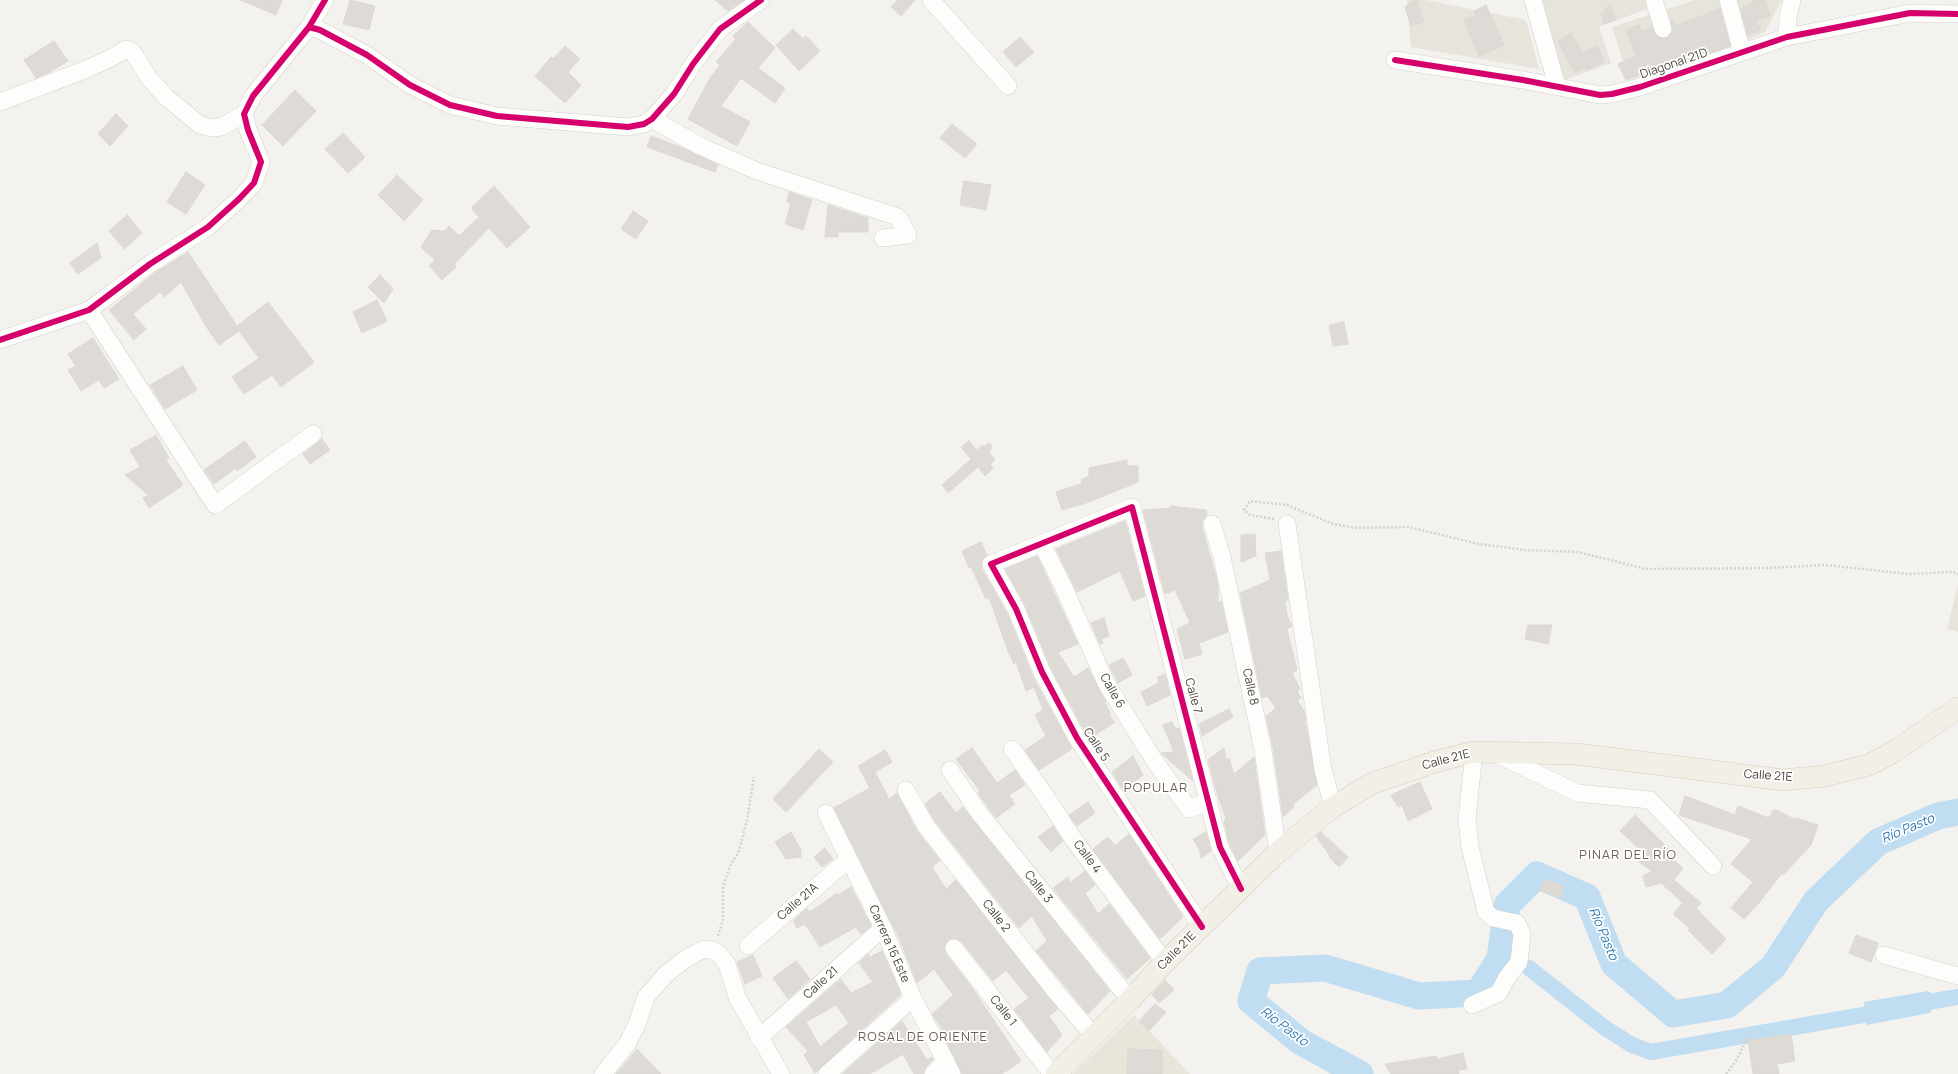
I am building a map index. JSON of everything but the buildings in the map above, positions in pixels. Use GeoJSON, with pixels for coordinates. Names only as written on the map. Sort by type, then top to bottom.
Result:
{"type":"FeatureCollection","features":[{"type":"Feature","properties":{"kind":"main road","name":"Calle 21E"},"geometry":{"type":"LineString","coordinates":[[1056,1074],[1130,1000],[1165,962],[1278,852],[1333,807],[1372,784],[1434,762],[1474,752],[1576,754],[1782,780],[1825,776],[1869,765],[1895,751],[1958,708]]}},
{"type":"Feature","properties":{"kind":"street"},"geometry":{"type":"LineString","coordinates":[[0,102],[82,71],[111,58],[126,49],[130,50],[134,54],[149,78],[166,97],[200,125],[211,128],[221,127],[244,114],[253,96],[309,27],[325,0]]}},
{"type":"Feature","properties":{"kind":"street"},"geometry":{"type":"LineString","coordinates":[[309,27],[320,30],[367,55],[410,85],[450,105],[497,116],[628,127],[644,124],[652,120],[674,94],[693,64],[720,29],[761,0]]}},
{"type":"Feature","properties":{"kind":"street"},"geometry":{"type":"LineString","coordinates":[[931,0],[1008,86]]}},
{"type":"Feature","properties":{"kind":"street"},"geometry":{"type":"LineString","coordinates":[[1533,0],[1557,86]]}},
{"type":"Feature","properties":{"kind":"street"},"geometry":{"type":"LineString","coordinates":[[1654,0],[1663,29]]}},
{"type":"Feature","properties":{"kind":"street"},"geometry":{"type":"LineString","coordinates":[[1728,0],[1742,52]]}},
{"type":"Feature","properties":{"kind":"street"},"geometry":{"type":"LineString","coordinates":[[1787,37],[1788,17],[1792,0]]}},
{"type":"Feature","properties":{"kind":"street","name":"Diagonal 21D"},"geometry":{"type":"LineString","coordinates":[[1395,60],[1557,86],[1600,95],[1612,94],[1640,87],[1787,37],[1910,13],[1958,14]]}},
{"type":"Feature","properties":{"kind":"street"},"geometry":{"type":"LineString","coordinates":[[0,340],[89,310],[150,264],[208,227],[239,199],[254,183],[262,162],[248,130],[244,114]]}},
{"type":"Feature","properties":{"kind":"street"},"geometry":{"type":"LineString","coordinates":[[652,120],[700,146],[757,171],[898,217],[908,235],[884,238]]}},
{"type":"Feature","properties":{"kind":"street"},"geometry":{"type":"LineString","coordinates":[[89,310],[215,505],[313,434]]}},
{"type":"Feature","properties":{"kind":"street","name":"Calle 7"},"geometry":{"type":"LineString","coordinates":[[1042,544],[1132,507],[1220,847],[1240,888]]}},
{"type":"Feature","properties":{"kind":"street","name":"Calle 8"},"geometry":{"type":"LineString","coordinates":[[1212,524],[1222,557],[1263,750],[1278,852]]}},
{"type":"Feature","properties":{"kind":"street"},"geometry":{"type":"LineString","coordinates":[[1287,524],[1323,770],[1333,807]]}},
{"type":"Feature","properties":{"kind":"street","name":"Calle 5"},"geometry":{"type":"LineString","coordinates":[[1042,544],[991,564],[1016,609],[1042,672],[1077,738],[1202,926]]}},
{"type":"Feature","properties":{"kind":"street","name":"Calle 6"},"geometry":{"type":"LineString","coordinates":[[1042,544],[1064,588],[1106,683],[1154,760],[1190,809],[1209,800]]}},
{"type":"Feature","properties":{"kind":"street","name":"Calle 4"},"geometry":{"type":"LineString","coordinates":[[1012,749],[1074,840],[1165,962]]}},
{"type":"Feature","properties":{"kind":"street"},"geometry":{"type":"LineString","coordinates":[[1472,1005],[1499,993],[1506,979],[1519,962],[1522,934],[1518,923],[1493,918],[1486,912],[1470,847],[1467,819],[1474,752]]}},
{"type":"Feature","properties":{"kind":"street"},"geometry":{"type":"LineString","coordinates":[[1495,753],[1577,793],[1650,800],[1713,866]]}},
{"type":"Feature","properties":{"kind":"street","name":"Calle 3"},"geometry":{"type":"LineString","coordinates":[[950,770],[980,814],[1130,1000]]}},
{"type":"Feature","properties":{"kind":"street","name":"Calle 2"},"geometry":{"type":"LineString","coordinates":[[906,790],[926,826],[1056,992],[1094,1036]]}},
{"type":"Feature","properties":{"kind":"street","name":"Carrera 16 Este"},"geometry":{"type":"LineString","coordinates":[[826,813],[883,928],[913,998],[949,1067]]}},
{"type":"Feature","properties":{"kind":"street","name":"Calle 21A"},"geometry":{"type":"LineString","coordinates":[[748,946],[849,859]]}},
{"type":"Feature","properties":{"kind":"street","name":"Calle 21"},"geometry":{"type":"LineString","coordinates":[[759,1038],[883,928]]}},
{"type":"Feature","properties":{"kind":"street","name":"Calle 1"},"geometry":{"type":"LineString","coordinates":[[954,948],[1052,1074]]}},
{"type":"Feature","properties":{"kind":"street"},"geometry":{"type":"LineString","coordinates":[[602,1074],[627,1044],[637,1024],[646,997],[666,974],[697,952],[704,949],[712,950],[719,954],[727,964],[737,997],[759,1038],[781,1074]]}},
{"type":"Feature","properties":{"kind":"street"},"geometry":{"type":"LineString","coordinates":[[1884,955],[1958,976]]}},
{"type":"Feature","properties":{"kind":"street"},"geometry":{"type":"LineString","coordinates":[[827,1074],[913,998]]}},
{"type":"Feature","properties":{"kind":"street"},"geometry":{"type":"LineString","coordinates":[[933,1074],[949,1067]]}},
{"type":"Feature","properties":{"kind":"path"},"geometry":{"type":"LineString","coordinates":[[1287,524],[1272,518],[1250,515],[1244,510],[1250,501],[1286,505],[1333,524],[1356,528],[1410,527],[1479,544],[1525,550],[1578,552],[1646,569],[1768,568],[1826,564],[1908,574],[1953,572],[1958,574]]}},
{"type":"Feature","properties":{"kind":"path"},"geometry":{"type":"LineString","coordinates":[[712,950],[723,920],[723,886],[730,866],[739,851],[747,820],[754,777]]}},
{"type":"Feature","properties":{"kind":"path"},"geometry":{"type":"LineString","coordinates":[[1726,1074],[1736,1061],[1749,1035]]}},
{"type":"Feature","properties":{"kind":"shaded area"},"geometry":{"type":"Polygon","coordinates":[[[1407,0],[1426,0],[1526,20],[1539,69],[1411,47],[1407,0]]]}},
{"type":"Feature","properties":{"kind":"shaded area"},"geometry":{"type":"Polygon","coordinates":[[[1538,0],[1650,0],[1652,7],[1599,27],[1611,63],[1564,80],[1538,0]]]}},
{"type":"Feature","properties":{"kind":"shaded area"},"geometry":{"type":"Polygon","coordinates":[[[1695,0],[1727,0],[1741,44],[1629,80],[1612,27],[1695,0]]]}},
{"type":"Feature","properties":{"kind":"shaded area"},"geometry":{"type":"Polygon","coordinates":[[[1730,0],[1782,0],[1765,32],[1747,40],[1730,0]]]}},
{"type":"Feature","properties":{"kind":"shaded area"},"geometry":{"type":"Polygon","coordinates":[[[1958,584],[1958,632],[1947,629],[1958,584]]]}},
{"type":"Feature","properties":{"kind":"shaded area"},"geometry":{"type":"Polygon","coordinates":[[[1134,1015],[1190,1074],[1073,1074],[1134,1015]]]}},
{"type":"Feature","properties":{"kind":"water"},"geometry":{"type":"Polygon","coordinates":[[[1928,991],[1933,994],[1942,993],[1945,1004],[1935,1006],[1930,1013],[1866,1025],[1864,1002],[1928,991]]]}},
{"type":"Feature","properties":{"kind":"waterway","name":"Río Pasto"},"geometry":{"type":"LineString","coordinates":[[1360,1074],[1301,1042],[1251,1001],[1260,971],[1325,968],[1419,996],[1478,993],[1500,959],[1507,905],[1537,875],[1587,897],[1614,964],[1673,1014],[1727,1005],[1773,967],[1816,901],[1878,842],[1938,816],[1958,812]]}},
{"type":"Feature","properties":{"kind":"waterway"},"geometry":{"type":"LineString","coordinates":[[1500,959],[1514,961]]}},
{"type":"Feature","properties":{"kind":"waterway"},"geometry":{"type":"LineString","coordinates":[[1529,968],[1605,1028],[1632,1045],[1651,1052],[1886,1011]]}},
{"type":"Feature","properties":{"kind":"waterway"},"geometry":{"type":"LineString","coordinates":[[1922,1003],[1958,997]]}},
{"type":"Feature","properties":{"kind":"cycle path"},"geometry":{"type":"LineString","coordinates":[[0,340],[89,310],[150,264],[208,227],[239,199],[254,183],[261,162],[248,130],[244,114],[253,96],[309,27],[325,0]]}},
{"type":"Feature","properties":{"kind":"cycle path"},"geometry":{"type":"LineString","coordinates":[[309,27],[320,30],[367,55],[410,85],[450,105],[497,116],[628,127],[644,124],[652,119],[674,94],[693,64],[720,29],[761,0]]}},
{"type":"Feature","properties":{"kind":"cycle path"},"geometry":{"type":"LineString","coordinates":[[1395,60],[1523,80],[1600,95],[1612,94],[1640,87],[1787,37],[1910,13],[1958,14]]}},
{"type":"Feature","properties":{"kind":"cycle path"},"geometry":{"type":"LineString","coordinates":[[1202,927],[1077,738],[1042,672],[1016,609],[991,564],[1132,507],[1220,847],[1241,889]]}},
{"type":"Feature","properties":{"kind":"district","name":"POPULAR"},"geometry":{"type":"Point","coordinates":[1156,788]}},
{"type":"Feature","properties":{"kind":"district","name":"PINAR DEL RÍO"},"geometry":{"type":"Point","coordinates":[1628,855]}},
{"type":"Feature","properties":{"kind":"district","name":"ROSAL DE ORIENTE"},"geometry":{"type":"Point","coordinates":[923,1037]}}]}
